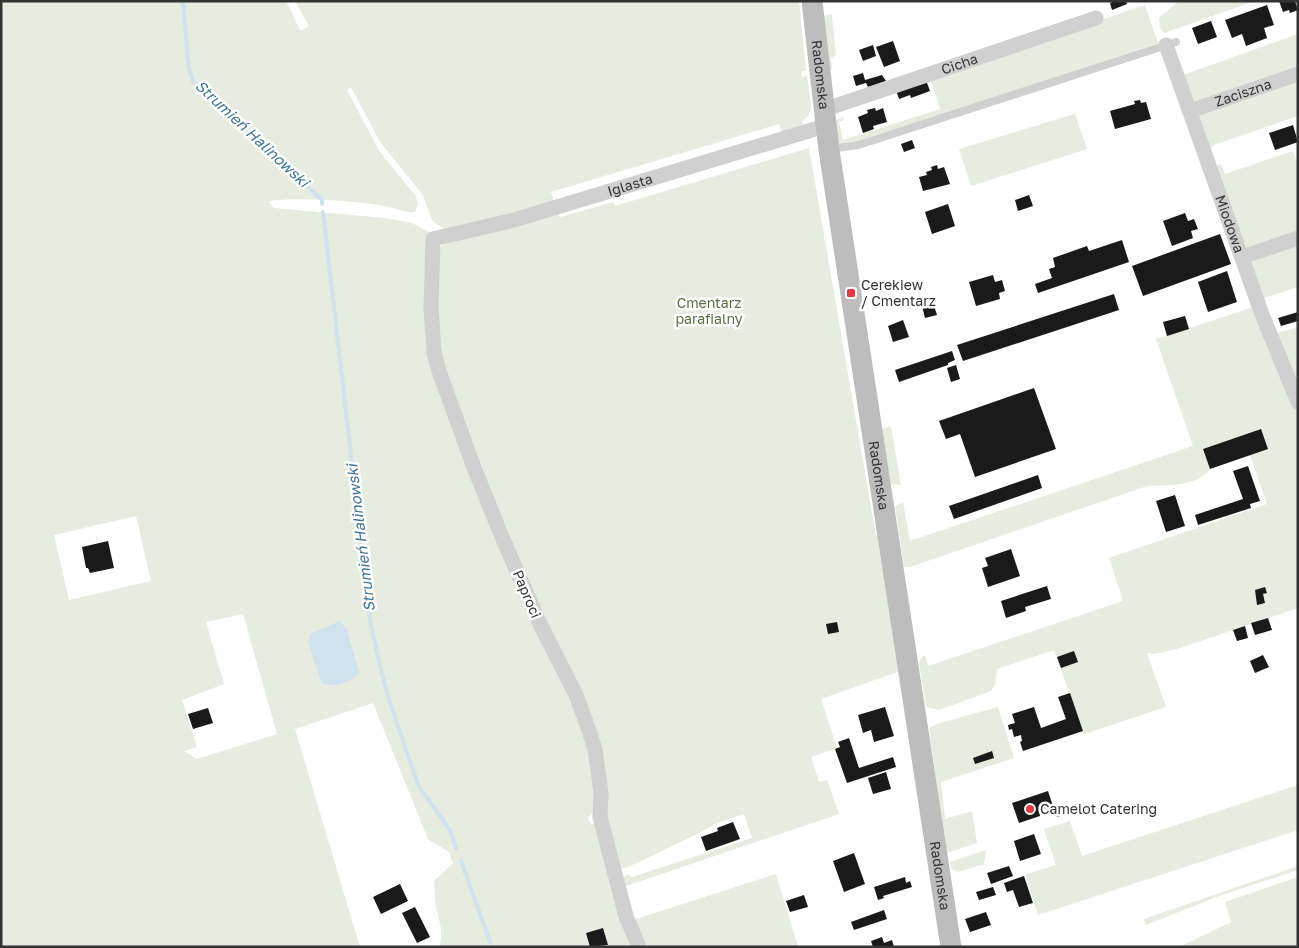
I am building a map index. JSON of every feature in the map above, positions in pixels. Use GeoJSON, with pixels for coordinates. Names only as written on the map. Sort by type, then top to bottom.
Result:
{"type":"FeatureCollection","features":[{"type":"Feature","properties":{"kind":"street","name":"Radomska"},"geometry":{"type":"LineString","coordinates":[[813,2],[824,118],[951,947]]}},
{"type":"Feature","properties":{"kind":"street","name":"Cicha"},"geometry":{"type":"LineString","coordinates":[[824,118],[1096,18]]}},
{"type":"Feature","properties":{"kind":"street","name":"Miodowa"},"geometry":{"type":"LineString","coordinates":[[1171,43],[1190,111],[1242,257],[1298,402]]}},
{"type":"Feature","properties":{"kind":"street","name":"Zaciszna"},"geometry":{"type":"LineString","coordinates":[[1190,111],[1298,74]]}},
{"type":"Feature","properties":{"kind":"street","name":"Iglasta"},"geometry":{"type":"LineString","coordinates":[[434,238],[514,220],[824,118]]}},
{"type":"Feature","properties":{"kind":"street","name":"Paproci"},"geometry":{"type":"LineString","coordinates":[[434,238],[431,267],[431,307],[434,352],[439,371],[502,537],[541,626],[576,695],[587,724],[595,749],[601,793],[600,817],[626,916],[638,947]]}},
{"type":"Feature","properties":{"kind":"street"},"geometry":{"type":"LineString","coordinates":[[1242,257],[1298,238]]}},
{"type":"Feature","properties":{"kind":"lane"},"geometry":{"type":"LineString","coordinates":[[829,150],[871,142],[1171,43]]}},
{"type":"Feature","properties":{"kind":"green space","name":"Cmentarz parafialny"},"geometry":{"type":"Polygon","coordinates":[[[1,1],[286,1],[300,30],[303,30],[309,26],[295,1],[799,1],[806,70],[801,72],[802,77],[807,76],[811,105],[809,115],[802,121],[804,127],[782,133],[779,124],[551,192],[554,202],[448,231],[432,220],[423,195],[380,142],[351,87],[347,90],[380,152],[415,195],[418,203],[415,212],[343,201],[296,199],[268,201],[274,208],[385,218],[412,223],[429,232],[427,267],[431,361],[487,513],[539,629],[545,623],[443,375],[437,339],[437,254],[441,246],[458,239],[557,211],[560,217],[613,202],[615,206],[809,148],[876,536],[881,535],[903,670],[821,699],[837,748],[811,757],[819,782],[827,780],[839,814],[623,887],[621,880],[627,874],[632,877],[752,838],[744,814],[717,823],[626,868],[617,868],[606,825],[603,789],[594,785],[595,811],[588,818],[591,825],[598,822],[624,923],[776,874],[798,947],[439,947],[441,931],[435,903],[434,881],[453,863],[449,852],[428,839],[373,703],[295,729],[360,947],[1,947],[1,1]],[[136,516],[54,535],[69,600],[151,581],[136,516]],[[243,614],[206,622],[224,684],[182,700],[197,747],[184,751],[197,759],[277,734],[243,614]]]}},
{"type":"Feature","properties":{"kind":"green space"},"geometry":{"type":"Polygon","coordinates":[[[1179,1],[1255,1],[1164,33],[1160,28],[1159,18],[1179,1]]]}},
{"type":"Feature","properties":{"kind":"green space"},"geometry":{"type":"Polygon","coordinates":[[[1145,5],[1158,43],[943,115],[857,141],[838,143],[834,121],[843,117],[844,120],[839,122],[843,140],[940,109],[930,78],[1145,5]]]}},
{"type":"Feature","properties":{"kind":"green space"},"geometry":{"type":"Polygon","coordinates":[[[832,14],[836,55],[831,58],[832,69],[829,69],[824,16],[832,14]]]}},
{"type":"Feature","properties":{"kind":"green space"},"geometry":{"type":"Polygon","coordinates":[[[1298,34],[1298,68],[1193,104],[1183,75],[1298,34]]]}},
{"type":"Feature","properties":{"kind":"green space"},"geometry":{"type":"Polygon","coordinates":[[[1298,81],[1298,116],[1214,145],[1208,150],[1195,116],[1298,81]]]}},
{"type":"Feature","properties":{"kind":"green space"},"geometry":{"type":"Polygon","coordinates":[[[1075,114],[1087,149],[971,186],[959,149],[1075,114]]]}},
{"type":"Feature","properties":{"kind":"green space"},"geometry":{"type":"Polygon","coordinates":[[[1293,151],[1298,165],[1298,232],[1245,249],[1214,167],[1221,164],[1225,174],[1293,151]]]}},
{"type":"Feature","properties":{"kind":"green space"},"geometry":{"type":"Polygon","coordinates":[[[1298,242],[1298,287],[1261,299],[1251,262],[1298,242]]]}},
{"type":"Feature","properties":{"kind":"green space"},"geometry":{"type":"Polygon","coordinates":[[[1254,302],[1298,413],[1298,608],[1177,649],[1154,654],[1147,653],[1166,707],[1084,734],[1054,650],[997,669],[995,685],[991,691],[939,710],[926,707],[919,663],[925,655],[928,666],[1123,601],[1109,558],[1267,504],[1250,455],[1267,449],[1260,429],[1203,449],[1210,469],[1204,475],[1190,482],[1147,486],[910,567],[904,567],[895,507],[903,502],[910,541],[1193,446],[1156,339],[1251,308],[1250,303],[1254,302]]]}},
{"type":"Feature","properties":{"kind":"green space"},"geometry":{"type":"Polygon","coordinates":[[[1298,327],[1298,374],[1295,375],[1298,381],[1298,393],[1274,334],[1298,327]]]}},
{"type":"Feature","properties":{"kind":"green space"},"geometry":{"type":"Polygon","coordinates":[[[891,426],[901,485],[891,484],[882,429],[891,426]]]}},
{"type":"Feature","properties":{"kind":"green space"},"geometry":{"type":"Polygon","coordinates":[[[998,707],[1014,758],[941,782],[945,819],[972,811],[977,843],[946,853],[929,728],[940,723],[998,707]]]}},
{"type":"Feature","properties":{"kind":"green space"},"geometry":{"type":"Polygon","coordinates":[[[1298,785],[1298,830],[1038,915],[1025,875],[1056,865],[1044,829],[1070,821],[1082,856],[1298,785]]]}},
{"type":"Feature","properties":{"kind":"green space"},"geometry":{"type":"Polygon","coordinates":[[[986,850],[984,864],[958,872],[952,869],[950,862],[986,850]]]}},
{"type":"Feature","properties":{"kind":"green space"},"geometry":{"type":"Polygon","coordinates":[[[1298,866],[1298,870],[1219,896],[1146,925],[1144,919],[1298,866]]]}},
{"type":"Feature","properties":{"kind":"green space"},"geometry":{"type":"Polygon","coordinates":[[[1298,877],[1298,947],[1179,947],[1231,922],[1225,902],[1298,877]]]}},
{"type":"Feature","properties":{"kind":"water"},"geometry":{"type":"Polygon","coordinates":[[[340,621],[347,630],[359,673],[342,683],[322,684],[308,642],[310,634],[340,621]]]}},
{"type":"Feature","properties":{"kind":"building"},"geometry":{"type":"Polygon","coordinates":[[[1126,1],[1127,4],[1112,10],[1110,3],[1126,1]]]}},
{"type":"Feature","properties":{"kind":"building"},"geometry":{"type":"Polygon","coordinates":[[[1279,1],[1295,1],[1298,10],[1290,13],[1289,10],[1283,12],[1279,1]]]}},
{"type":"Feature","properties":{"kind":"building"},"geometry":{"type":"Polygon","coordinates":[[[1267,5],[1274,25],[1264,28],[1267,38],[1246,46],[1242,34],[1232,38],[1225,20],[1267,5]]]}},
{"type":"Feature","properties":{"kind":"building"},"geometry":{"type":"Polygon","coordinates":[[[1211,21],[1217,37],[1198,44],[1192,28],[1211,21]]]}},
{"type":"Feature","properties":{"kind":"building"},"geometry":{"type":"Polygon","coordinates":[[[893,41],[900,61],[884,67],[876,47],[893,41]]]}},
{"type":"Feature","properties":{"kind":"building"},"geometry":{"type":"Polygon","coordinates":[[[873,45],[876,56],[863,61],[859,50],[873,45]]]}},
{"type":"Feature","properties":{"kind":"building"},"geometry":{"type":"Polygon","coordinates":[[[863,73],[865,80],[882,75],[886,81],[868,87],[866,83],[856,86],[853,76],[863,73]]]}},
{"type":"Feature","properties":{"kind":"building"},"geometry":{"type":"Polygon","coordinates":[[[926,80],[930,91],[911,98],[910,95],[899,99],[896,90],[926,80]]]}},
{"type":"Feature","properties":{"kind":"building"},"geometry":{"type":"Polygon","coordinates":[[[1140,100],[1141,103],[1146,102],[1151,119],[1115,129],[1110,111],[1135,104],[1134,101],[1140,100]]]}},
{"type":"Feature","properties":{"kind":"building"},"geometry":{"type":"Polygon","coordinates":[[[875,108],[876,111],[883,108],[887,122],[873,126],[874,129],[863,133],[858,117],[868,113],[867,110],[875,108]]]}},
{"type":"Feature","properties":{"kind":"building"},"geometry":{"type":"Polygon","coordinates":[[[1293,125],[1298,142],[1275,150],[1269,133],[1293,125]]]}},
{"type":"Feature","properties":{"kind":"building"},"geometry":{"type":"Polygon","coordinates":[[[912,140],[915,148],[904,152],[901,144],[912,140]]]}},
{"type":"Feature","properties":{"kind":"building"},"geometry":{"type":"Polygon","coordinates":[[[937,165],[938,169],[944,167],[950,184],[923,191],[919,177],[927,175],[926,172],[932,170],[931,167],[937,165]]]}},
{"type":"Feature","properties":{"kind":"building"},"geometry":{"type":"Polygon","coordinates":[[[1029,195],[1033,206],[1018,211],[1015,200],[1029,195]]]}},
{"type":"Feature","properties":{"kind":"building"},"geometry":{"type":"Polygon","coordinates":[[[948,204],[955,226],[932,234],[925,212],[948,204]]]}},
{"type":"Feature","properties":{"kind":"building"},"geometry":{"type":"Polygon","coordinates":[[[1185,213],[1188,221],[1194,219],[1198,229],[1191,231],[1193,238],[1172,246],[1163,221],[1185,213]]]}},
{"type":"Feature","properties":{"kind":"building"},"geometry":{"type":"Polygon","coordinates":[[[1220,234],[1231,264],[1143,296],[1132,266],[1220,234]]]}},
{"type":"Feature","properties":{"kind":"building"},"geometry":{"type":"Polygon","coordinates":[[[1122,240],[1129,262],[1038,293],[1035,284],[1052,278],[1049,269],[1055,267],[1053,258],[1087,246],[1089,251],[1122,240]]]}},
{"type":"Feature","properties":{"kind":"building"},"geometry":{"type":"Polygon","coordinates":[[[1227,271],[1237,302],[1208,312],[1198,282],[1227,271]]]}},
{"type":"Feature","properties":{"kind":"building"},"geometry":{"type":"Polygon","coordinates":[[[993,275],[995,282],[1002,280],[1005,291],[999,293],[1000,299],[976,306],[969,282],[993,275]]]}},
{"type":"Feature","properties":{"kind":"building"},"geometry":{"type":"Polygon","coordinates":[[[1114,294],[1119,310],[963,361],[957,345],[1114,294]]]}},
{"type":"Feature","properties":{"kind":"building"},"geometry":{"type":"Polygon","coordinates":[[[932,299],[937,315],[925,318],[921,302],[932,299]]]}},
{"type":"Feature","properties":{"kind":"building"},"geometry":{"type":"Polygon","coordinates":[[[1298,312],[1298,321],[1281,326],[1278,318],[1298,312]]]}},
{"type":"Feature","properties":{"kind":"building"},"geometry":{"type":"Polygon","coordinates":[[[1185,316],[1189,329],[1167,336],[1163,322],[1185,316]]]}},
{"type":"Feature","properties":{"kind":"building"},"geometry":{"type":"Polygon","coordinates":[[[903,320],[909,337],[893,342],[888,326],[903,320]]]}},
{"type":"Feature","properties":{"kind":"building"},"geometry":{"type":"Polygon","coordinates":[[[952,351],[955,360],[948,363],[948,365],[899,382],[895,370],[952,351]]]}},
{"type":"Feature","properties":{"kind":"building"},"geometry":{"type":"Polygon","coordinates":[[[956,365],[960,379],[951,382],[947,368],[956,365]]]}},
{"type":"Feature","properties":{"kind":"building"},"geometry":{"type":"Polygon","coordinates":[[[1034,388],[1056,449],[975,477],[960,434],[946,439],[939,421],[1034,388]]]}},
{"type":"Feature","properties":{"kind":"building"},"geometry":{"type":"Polygon","coordinates":[[[1261,429],[1268,449],[1210,469],[1203,449],[1261,429]]]}},
{"type":"Feature","properties":{"kind":"building"},"geometry":{"type":"Polygon","coordinates":[[[1248,466],[1260,501],[1250,504],[1251,508],[1198,525],[1195,515],[1243,499],[1233,471],[1248,466]]]}},
{"type":"Feature","properties":{"kind":"building"},"geometry":{"type":"Polygon","coordinates":[[[1038,475],[1042,488],[954,519],[949,506],[1038,475]]]}},
{"type":"Feature","properties":{"kind":"building"},"geometry":{"type":"Polygon","coordinates":[[[1175,495],[1185,526],[1166,532],[1156,501],[1175,495]]]}},
{"type":"Feature","properties":{"kind":"building"},"geometry":{"type":"Polygon","coordinates":[[[108,541],[114,568],[90,573],[88,568],[86,568],[82,547],[108,541]]]}},
{"type":"Feature","properties":{"kind":"building"},"geometry":{"type":"Polygon","coordinates":[[[1011,549],[1020,576],[988,587],[982,568],[988,566],[985,558],[1011,549]]]}},
{"type":"Feature","properties":{"kind":"building"},"geometry":{"type":"Polygon","coordinates":[[[1047,586],[1051,599],[1025,607],[1026,611],[1006,618],[1001,601],[1047,586]]]}},
{"type":"Feature","properties":{"kind":"building"},"geometry":{"type":"Polygon","coordinates":[[[1265,587],[1267,593],[1263,594],[1265,603],[1257,605],[1255,590],[1265,587]]]}},
{"type":"Feature","properties":{"kind":"building"},"geometry":{"type":"Polygon","coordinates":[[[1268,618],[1272,630],[1255,635],[1251,623],[1268,618]]]}},
{"type":"Feature","properties":{"kind":"building"},"geometry":{"type":"Polygon","coordinates":[[[837,622],[839,632],[828,634],[826,624],[837,622]]]}},
{"type":"Feature","properties":{"kind":"building"},"geometry":{"type":"Polygon","coordinates":[[[1245,626],[1248,638],[1237,641],[1233,630],[1245,626]]]}},
{"type":"Feature","properties":{"kind":"building"},"geometry":{"type":"Polygon","coordinates":[[[1074,651],[1078,662],[1061,668],[1057,657],[1074,651]]]}},
{"type":"Feature","properties":{"kind":"building"},"geometry":{"type":"Polygon","coordinates":[[[1263,655],[1269,667],[1255,673],[1250,661],[1263,655]]]}},
{"type":"Feature","properties":{"kind":"building"},"geometry":{"type":"Polygon","coordinates":[[[1070,693],[1083,731],[1023,751],[1020,742],[1022,741],[1021,735],[1014,737],[1012,729],[1009,730],[1008,725],[1015,723],[1012,714],[1034,707],[1041,728],[1066,719],[1058,697],[1070,693]]]}},
{"type":"Feature","properties":{"kind":"building"},"geometry":{"type":"Polygon","coordinates":[[[885,707],[894,736],[874,742],[871,730],[863,733],[858,715],[885,707]]]}},
{"type":"Feature","properties":{"kind":"building"},"geometry":{"type":"Polygon","coordinates":[[[208,708],[213,723],[193,729],[188,714],[208,708]]]}},
{"type":"Feature","properties":{"kind":"building"},"geometry":{"type":"Polygon","coordinates":[[[849,738],[859,768],[893,757],[896,767],[847,783],[835,749],[840,747],[838,742],[849,738]]]}},
{"type":"Feature","properties":{"kind":"building"},"geometry":{"type":"Polygon","coordinates":[[[992,751],[994,758],[975,764],[973,758],[992,751]]]}},
{"type":"Feature","properties":{"kind":"building"},"geometry":{"type":"Polygon","coordinates":[[[886,772],[891,789],[873,794],[868,778],[886,772]]]}},
{"type":"Feature","properties":{"kind":"building","name":"Camelot Catering"},"geometry":{"type":"Polygon","coordinates":[[[1048,791],[1053,806],[1039,811],[1040,816],[1019,823],[1012,803],[1048,791]]]}},
{"type":"Feature","properties":{"kind":"building"},"geometry":{"type":"Polygon","coordinates":[[[1062,806],[1065,815],[1057,817],[1054,809],[1062,806]]]}},
{"type":"Feature","properties":{"kind":"building"},"geometry":{"type":"Polygon","coordinates":[[[733,822],[740,839],[706,851],[701,837],[718,831],[717,828],[733,822]]]}},
{"type":"Feature","properties":{"kind":"building"},"geometry":{"type":"Polygon","coordinates":[[[1034,834],[1041,854],[1020,861],[1014,841],[1034,834]]]}},
{"type":"Feature","properties":{"kind":"building"},"geometry":{"type":"Polygon","coordinates":[[[854,853],[865,884],[844,892],[833,861],[854,853]]]}},
{"type":"Feature","properties":{"kind":"building"},"geometry":{"type":"Polygon","coordinates":[[[1009,866],[1013,876],[991,884],[987,873],[1009,866]]]}},
{"type":"Feature","properties":{"kind":"building"},"geometry":{"type":"Polygon","coordinates":[[[1024,876],[1033,903],[1019,907],[1013,890],[1007,892],[1004,883],[1024,876]]]}},
{"type":"Feature","properties":{"kind":"building"},"geometry":{"type":"Polygon","coordinates":[[[905,877],[906,883],[910,881],[912,887],[883,896],[884,898],[878,900],[874,887],[905,877]]]}},
{"type":"Feature","properties":{"kind":"building"},"geometry":{"type":"Polygon","coordinates":[[[400,884],[408,901],[381,914],[373,897],[400,884]]]}},
{"type":"Feature","properties":{"kind":"building"},"geometry":{"type":"Polygon","coordinates":[[[993,887],[996,895],[979,900],[976,892],[993,887]]]}},
{"type":"Feature","properties":{"kind":"building"},"geometry":{"type":"Polygon","coordinates":[[[804,895],[808,907],[790,912],[786,901],[804,895]]]}},
{"type":"Feature","properties":{"kind":"building"},"geometry":{"type":"Polygon","coordinates":[[[415,907],[430,937],[417,943],[402,913],[415,907]]]}},
{"type":"Feature","properties":{"kind":"building"},"geometry":{"type":"Polygon","coordinates":[[[884,910],[887,919],[854,930],[851,922],[884,910]]]}},
{"type":"Feature","properties":{"kind":"building"},"geometry":{"type":"Polygon","coordinates":[[[986,912],[991,925],[970,932],[965,919],[986,912]]]}},
{"type":"Feature","properties":{"kind":"building"},"geometry":{"type":"Polygon","coordinates":[[[603,928],[608,945],[590,947],[586,933],[603,928]]]}},
{"type":"Feature","properties":{"kind":"building"},"geometry":{"type":"Polygon","coordinates":[[[882,937],[884,943],[892,940],[894,947],[873,947],[871,941],[882,937]]]}},
{"type":"Feature","properties":{"kind":"waterway","name":"Strumień Halinowski"},"geometry":{"type":"LineString","coordinates":[[183,1],[189,70],[193,81],[322,200],[322,204]]}},
{"type":"Feature","properties":{"kind":"waterway","name":"Strumień Halinowski"},"geometry":{"type":"LineString","coordinates":[[323,212],[370,620],[390,703],[419,787],[450,830],[456,848]]}},
{"type":"Feature","properties":{"kind":"waterway","name":"Strumień Halinowski"},"geometry":{"type":"LineString","coordinates":[[461,861],[492,947]]}},
{"type":"Feature","properties":{"kind":"place","name":"Cerekiew / Cmentarz"},"geometry":{"type":"Point","coordinates":[851,293]}},
{"type":"Feature","properties":{"kind":"place","name":"Camelot Catering"},"geometry":{"type":"Point","coordinates":[1030,809]}}]}
